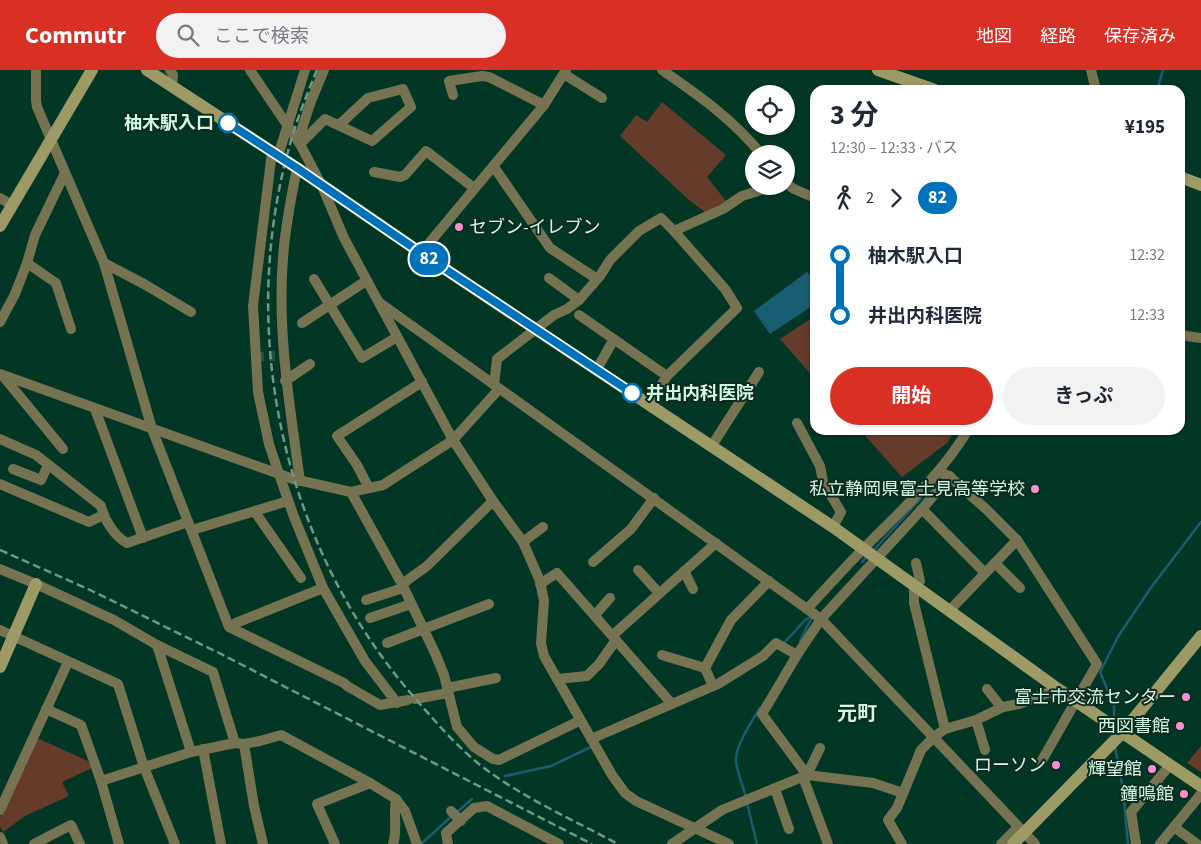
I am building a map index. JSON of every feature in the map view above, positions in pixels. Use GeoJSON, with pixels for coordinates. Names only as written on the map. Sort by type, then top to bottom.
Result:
{"type":"FeatureCollection","features":[{"type":"Feature","properties":{"kind":"street"},"geometry":{"type":"LineString","coordinates":[[36,70],[36,100],[104,264],[152,429],[229,627],[344,683],[346,686],[380,705],[397,703],[496,678]]}},
{"type":"Feature","properties":{"kind":"street"},"geometry":{"type":"LineString","coordinates":[[0,224],[92,70]]}},
{"type":"Feature","properties":{"kind":"street"},"geometry":{"type":"LineString","coordinates":[[147,70],[297,168],[421,253],[833,527],[1058,689],[1201,786]]}},
{"type":"Feature","properties":{"kind":"street"},"geometry":{"type":"LineString","coordinates":[[170,70],[174,75],[172,86]]}},
{"type":"Feature","properties":{"kind":"street"},"geometry":{"type":"LineString","coordinates":[[250,70],[299,143],[322,186],[344,238],[366,281],[454,440],[493,501],[523,542],[540,584],[544,601],[541,643],[544,656],[579,721],[612,775],[625,793],[636,801],[729,844]]}},
{"type":"Feature","properties":{"kind":"street"},"geometry":{"type":"LineString","coordinates":[[305,70],[288,125],[275,154],[253,306],[258,392],[269,444],[288,501],[323,588],[365,662],[397,703]]}},
{"type":"Feature","properties":{"kind":"street"},"geometry":{"type":"LineString","coordinates":[[299,143],[311,101],[324,70]]}},
{"type":"Feature","properties":{"kind":"street"},"geometry":{"type":"LineString","coordinates":[[662,70],[707,101],[730,120],[753,145]]}},
{"type":"Feature","properties":{"kind":"street"},"geometry":{"type":"LineString","coordinates":[[878,70],[896,73],[924,85]]}},
{"type":"Feature","properties":{"kind":"street"},"geometry":{"type":"LineString","coordinates":[[1091,70],[1095,85]]}},
{"type":"Feature","properties":{"kind":"street"},"geometry":{"type":"LineString","coordinates":[[421,253],[544,105],[565,72],[602,98]]}},
{"type":"Feature","properties":{"kind":"street"},"geometry":{"type":"LineString","coordinates":[[453,95],[449,81],[482,76],[496,80],[544,105]]}},
{"type":"Feature","properties":{"kind":"street"},"geometry":{"type":"LineString","coordinates":[[299,143],[325,118],[339,125],[372,141],[411,107],[403,89],[368,98],[339,125]]}},
{"type":"Feature","properties":{"kind":"street"},"geometry":{"type":"LineString","coordinates":[[374,172],[400,177],[405,175],[426,151],[474,188]]}},
{"type":"Feature","properties":{"kind":"street"},"geometry":{"type":"LineString","coordinates":[[494,166],[550,248],[597,280]]}},
{"type":"Feature","properties":{"kind":"street"},"geometry":{"type":"LineString","coordinates":[[297,168],[287,217],[283,258],[280,356],[300,481]]}},
{"type":"Feature","properties":{"kind":"street"},"geometry":{"type":"LineString","coordinates":[[0,322],[15,294],[35,235],[65,173]]}},
{"type":"Feature","properties":{"kind":"street"},"geometry":{"type":"LineString","coordinates":[[1185,179],[1201,185]]}},
{"type":"Feature","properties":{"kind":"street"},"geometry":{"type":"LineString","coordinates":[[795,189],[810,196]]}},
{"type":"Feature","properties":{"kind":"street"},"geometry":{"type":"LineString","coordinates":[[674,231],[723,208],[745,195]]}},
{"type":"Feature","properties":{"kind":"street"},"geometry":{"type":"LineString","coordinates":[[0,198],[12,206]]}},
{"type":"Feature","properties":{"kind":"street"},"geometry":{"type":"LineString","coordinates":[[1,375],[300,481],[351,492],[369,488],[383,484],[454,440],[497,387],[497,359],[554,315],[567,309],[579,300],[597,280],[610,260],[639,231],[661,218],[729,294],[737,308],[667,376],[649,404]]}},
{"type":"Feature","properties":{"kind":"street"},"geometry":{"type":"LineString","coordinates":[[27,263],[56,283],[71,329]]}},
{"type":"Feature","properties":{"kind":"street"},"geometry":{"type":"LineString","coordinates":[[104,264],[144,284],[191,312]]}},
{"type":"Feature","properties":{"kind":"street"},"geometry":{"type":"LineString","coordinates":[[549,278],[579,300]]}},
{"type":"Feature","properties":{"kind":"street"},"geometry":{"type":"LineString","coordinates":[[314,279],[362,358],[397,337]]}},
{"type":"Feature","properties":{"kind":"street"},"geometry":{"type":"LineString","coordinates":[[302,323],[331,306],[366,281]]}},
{"type":"Feature","properties":{"kind":"street"},"geometry":{"type":"LineString","coordinates":[[379,302],[819,618],[934,737],[1020,839],[1122,732],[1199,643]]}},
{"type":"Feature","properties":{"kind":"street"},"geometry":{"type":"LineString","coordinates":[[579,315],[667,376]]}},
{"type":"Feature","properties":{"kind":"street"},"geometry":{"type":"LineString","coordinates":[[1185,336],[1201,338]]}},
{"type":"Feature","properties":{"kind":"street"},"geometry":{"type":"LineString","coordinates":[[597,369],[614,339]]}},
{"type":"Feature","properties":{"kind":"street"},"geometry":{"type":"LineString","coordinates":[[285,381],[310,364]]}},
{"type":"Feature","properties":{"kind":"street"},"geometry":{"type":"LineString","coordinates":[[711,446],[759,372]]}},
{"type":"Feature","properties":{"kind":"street"},"geometry":{"type":"LineString","coordinates":[[1,375],[63,449]]}},
{"type":"Feature","properties":{"kind":"street"},"geometry":{"type":"LineString","coordinates":[[369,488],[357,465],[337,436],[422,382]]}},
{"type":"Feature","properties":{"kind":"street"},"geometry":{"type":"LineString","coordinates":[[95,409],[143,538]]}},
{"type":"Feature","properties":{"kind":"street"},"geometry":{"type":"LineString","coordinates":[[797,423],[820,466],[823,482],[841,512],[833,527]]}},
{"type":"Feature","properties":{"kind":"street"},"geometry":{"type":"LineString","coordinates":[[828,844],[805,776],[762,714],[819,618],[922,510],[945,474],[955,451],[965,435]]}},
{"type":"Feature","properties":{"kind":"street"},"geometry":{"type":"LineString","coordinates":[[0,439],[36,455],[101,506],[103,515],[120,539],[127,543],[190,526],[255,512],[288,501]]}},
{"type":"Feature","properties":{"kind":"street"},"geometry":{"type":"LineString","coordinates":[[13,469],[41,480],[48,465]]}},
{"type":"Feature","properties":{"kind":"street"},"geometry":{"type":"LineString","coordinates":[[945,474],[986,509],[1016,540],[1097,664],[1041,762]]}},
{"type":"Feature","properties":{"kind":"street"},"geometry":{"type":"LineString","coordinates":[[808,609],[863,549],[945,474]]}},
{"type":"Feature","properties":{"kind":"street"},"geometry":{"type":"LineString","coordinates":[[0,484],[89,522],[103,515]]}},
{"type":"Feature","properties":{"kind":"street"},"geometry":{"type":"LineString","coordinates":[[351,492],[403,586],[438,661],[457,728],[474,747],[493,759],[499,760],[579,721]]}},
{"type":"Feature","properties":{"kind":"street"},"geometry":{"type":"LineString","coordinates":[[593,562],[631,529],[654,498]]}},
{"type":"Feature","properties":{"kind":"street"},"geometry":{"type":"LineString","coordinates":[[366,600],[403,586],[427,566],[493,501]]}},
{"type":"Feature","properties":{"kind":"street"},"geometry":{"type":"LineString","coordinates":[[922,510],[985,573]]}},
{"type":"Feature","properties":{"kind":"street"},"geometry":{"type":"LineString","coordinates":[[255,512],[301,578]]}},
{"type":"Feature","properties":{"kind":"street"},"geometry":{"type":"LineString","coordinates":[[523,542],[543,527]]}},
{"type":"Feature","properties":{"kind":"street"},"geometry":{"type":"LineString","coordinates":[[949,611],[1016,540]]}},
{"type":"Feature","properties":{"kind":"street"},"geometry":{"type":"LineString","coordinates":[[557,679],[587,676],[599,664],[615,637],[659,593],[716,543]]}},
{"type":"Feature","properties":{"kind":"street"},"geometry":{"type":"LineString","coordinates":[[995,562],[1020,588]]}},
{"type":"Feature","properties":{"kind":"street"},"geometry":{"type":"LineString","coordinates":[[914,586],[920,581],[916,563]]}},
{"type":"Feature","properties":{"kind":"street"},"geometry":{"type":"LineString","coordinates":[[0,570],[36,584],[114,620],[157,645],[213,672],[239,743],[263,844]]}},
{"type":"Feature","properties":{"kind":"street"},"geometry":{"type":"LineString","coordinates":[[638,570],[659,593]]}},
{"type":"Feature","properties":{"kind":"street"},"geometry":{"type":"LineString","coordinates":[[684,572],[693,589]]}},
{"type":"Feature","properties":{"kind":"street"},"geometry":{"type":"LineString","coordinates":[[540,584],[557,573],[595,614],[672,704]]}},
{"type":"Feature","properties":{"kind":"street"},"geometry":{"type":"LineString","coordinates":[[704,668],[731,620],[769,581]]}},
{"type":"Feature","properties":{"kind":"street"},"geometry":{"type":"LineString","coordinates":[[0,666],[36,584]]}},
{"type":"Feature","properties":{"kind":"street"},"geometry":{"type":"LineString","coordinates":[[914,586],[914,603],[945,729]]}},
{"type":"Feature","properties":{"kind":"street"},"geometry":{"type":"LineString","coordinates":[[236,622],[323,588]]}},
{"type":"Feature","properties":{"kind":"street"},"geometry":{"type":"LineString","coordinates":[[595,614],[610,598]]}},
{"type":"Feature","properties":{"kind":"street"},"geometry":{"type":"LineString","coordinates":[[370,618],[411,604]]}},
{"type":"Feature","properties":{"kind":"street"},"geometry":{"type":"LineString","coordinates":[[387,643],[489,604]]}},
{"type":"Feature","properties":{"kind":"street"},"geometry":{"type":"LineString","coordinates":[[0,630],[118,684],[144,767],[176,844]]}},
{"type":"Feature","properties":{"kind":"street"},"geometry":{"type":"LineString","coordinates":[[594,743],[713,686],[762,656],[776,643],[796,655]]}},
{"type":"Feature","properties":{"kind":"street"},"geometry":{"type":"LineString","coordinates":[[157,645],[191,752]]}},
{"type":"Feature","properties":{"kind":"street"},"geometry":{"type":"LineString","coordinates":[[662,655],[704,668],[713,686]]}},
{"type":"Feature","properties":{"kind":"street"},"geometry":{"type":"LineString","coordinates":[[0,810],[68,662]]}},
{"type":"Feature","properties":{"kind":"street"},"geometry":{"type":"LineString","coordinates":[[986,689],[1001,707]]}},
{"type":"Feature","properties":{"kind":"street"},"geometry":{"type":"LineString","coordinates":[[902,844],[888,820],[897,808],[921,750],[934,737],[945,729],[976,720],[1001,707],[1019,704],[1058,689]]}},
{"type":"Feature","properties":{"kind":"street"},"geometry":{"type":"LineString","coordinates":[[46,709],[81,725],[119,844]]}},
{"type":"Feature","properties":{"kind":"street"},"geometry":{"type":"LineString","coordinates":[[976,720],[985,750]]}},
{"type":"Feature","properties":{"kind":"street"},"geometry":{"type":"LineString","coordinates":[[100,781],[191,752],[260,741],[281,734],[396,799],[405,811],[417,844]]}},
{"type":"Feature","properties":{"kind":"street"},"geometry":{"type":"LineString","coordinates":[[805,776],[820,748]]}},
{"type":"Feature","properties":{"kind":"street"},"geometry":{"type":"LineString","coordinates":[[204,749],[221,844]]}},
{"type":"Feature","properties":{"kind":"street"},"geometry":{"type":"LineString","coordinates":[[1136,844],[1131,812],[1170,764]]}},
{"type":"Feature","properties":{"kind":"street"},"geometry":{"type":"LineString","coordinates":[[672,844],[722,810],[805,776],[873,783],[903,793]]}},
{"type":"Feature","properties":{"kind":"street"},"geometry":{"type":"LineString","coordinates":[[335,844],[316,804],[370,783]]}},
{"type":"Feature","properties":{"kind":"street"},"geometry":{"type":"LineString","coordinates":[[775,789],[789,829]]}},
{"type":"Feature","properties":{"kind":"street"},"geometry":{"type":"LineString","coordinates":[[1160,844],[1201,794]]}},
{"type":"Feature","properties":{"kind":"street"},"geometry":{"type":"LineString","coordinates":[[393,844],[395,838],[394,808],[396,799]]}},
{"type":"Feature","properties":{"kind":"street"},"geometry":{"type":"LineString","coordinates":[[448,844],[446,833],[455,815],[474,808],[487,806],[560,844]]}},
{"type":"Feature","properties":{"kind":"street"},"geometry":{"type":"LineString","coordinates":[[34,844],[71,825],[80,844]]}},
{"type":"Feature","properties":{"kind":"street"},"geometry":{"type":"LineString","coordinates":[[1174,827],[1196,844]]}},
{"type":"Feature","properties":{"kind":"street"},"geometry":{"type":"LineString","coordinates":[[0,837],[3,844]]}},
{"type":"Feature","properties":{"kind":"shaded area"},"geometry":{"type":"Polygon","coordinates":[[[662,102],[726,155],[707,177],[726,201],[706,213],[688,199],[620,136],[636,115],[647,122],[662,102]]]}},
{"type":"Feature","properties":{"kind":"shaded area"},"geometry":{"type":"Polygon","coordinates":[[[810,319],[810,373],[780,339],[810,319]]]}},
{"type":"Feature","properties":{"kind":"shaded area"},"geometry":{"type":"Polygon","coordinates":[[[864,435],[952,435],[947,443],[902,477],[864,435]]]}},
{"type":"Feature","properties":{"kind":"shaded area"},"geometry":{"type":"Polygon","coordinates":[[[35,737],[88,761],[92,768],[62,782],[69,796],[25,816],[3,832],[0,826],[0,818],[35,737]]]}},
{"type":"Feature","properties":{"kind":"shaded area"},"geometry":{"type":"Polygon","coordinates":[[[1201,746],[1201,772],[1187,763],[1201,746]]]}},
{"type":"Feature","properties":{"kind":"water"},"geometry":{"type":"Polygon","coordinates":[[[807,272],[810,276],[810,307],[770,334],[754,311],[807,272]]]}},
{"type":"Feature","properties":{"kind":"waterway"},"geometry":{"type":"LineString","coordinates":[[1158,85],[1163,70]]}},
{"type":"Feature","properties":{"kind":"waterway"},"geometry":{"type":"LineString","coordinates":[[873,551],[942,475]]}},
{"type":"Feature","properties":{"kind":"waterway"},"geometry":{"type":"LineString","coordinates":[[1114,721],[1114,705],[1100,672],[1119,635],[1150,589],[1201,522]]}},
{"type":"Feature","properties":{"kind":"waterway"},"geometry":{"type":"LineString","coordinates":[[862,562],[868,556]]}},
{"type":"Feature","properties":{"kind":"waterway"},"geometry":{"type":"LineString","coordinates":[[784,643],[805,620],[812,616]]}},
{"type":"Feature","properties":{"kind":"waterway"},"geometry":{"type":"LineString","coordinates":[[800,641],[812,617]]}},
{"type":"Feature","properties":{"kind":"waterway"},"geometry":{"type":"LineString","coordinates":[[746,798],[736,757],[744,734],[760,708]]}},
{"type":"Feature","properties":{"kind":"waterway"},"geometry":{"type":"LineString","coordinates":[[505,776],[551,766],[591,747]]}},
{"type":"Feature","properties":{"kind":"waterway"},"geometry":{"type":"LineString","coordinates":[[1115,747],[1123,789],[1128,844]]}},
{"type":"Feature","properties":{"kind":"waterway"},"geometry":{"type":"LineString","coordinates":[[456,813],[472,799]]}},
{"type":"Feature","properties":{"kind":"waterway"},"geometry":{"type":"LineString","coordinates":[[747,803],[757,844]]}},
{"type":"Feature","properties":{"kind":"waterway"},"geometry":{"type":"LineString","coordinates":[[421,844],[452,816]]}},
{"type":"Feature","properties":{"kind":"tunnel"},"geometry":{"type":"LineString","coordinates":[[254,357],[275,356]]}},
{"type":"Feature","properties":{"kind":"railway"},"geometry":{"type":"LineString","coordinates":[[317,70],[290,144],[274,216],[268,290],[271,363],[283,436],[303,506],[332,574],[368,637],[413,696],[442,729],[490,773],[525,795],[618,844]]}},
{"type":"Feature","properties":{"kind":"railway"},"geometry":{"type":"LineString","coordinates":[[0,550],[88,589],[219,653],[592,844]]}},
{"type":"Feature","properties":{"kind":"bus line","name":"82"},"geometry":{"type":"LineString","coordinates":[[228,123],[632,393]]}},
{"type":"Feature","properties":{"kind":"place","name":"柚木駅入口"},"geometry":{"type":"Point","coordinates":[228,123]}},
{"type":"Feature","properties":{"kind":"place","name":"セブン-イレブン"},"geometry":{"type":"Point","coordinates":[459,227]}},
{"type":"Feature","properties":{"kind":"place","name":"井出内科医院"},"geometry":{"type":"Point","coordinates":[632,393]}},
{"type":"Feature","properties":{"kind":"place","name":"私立静岡県富士見高等学校"},"geometry":{"type":"Point","coordinates":[1035,489]}},
{"type":"Feature","properties":{"kind":"place","name":"富士市交流センター"},"geometry":{"type":"Point","coordinates":[1186,697]}},
{"type":"Feature","properties":{"kind":"place","name":"西図書館"},"geometry":{"type":"Point","coordinates":[1180,726]}},
{"type":"Feature","properties":{"kind":"place","name":"ローソン"},"geometry":{"type":"Point","coordinates":[1056,765]}},
{"type":"Feature","properties":{"kind":"place","name":"輝望館"},"geometry":{"type":"Point","coordinates":[1152,769]}},
{"type":"Feature","properties":{"kind":"place","name":"鐘鳴館"},"geometry":{"type":"Point","coordinates":[1184,794]}},
{"type":"Feature","properties":{"kind":"district","name":"元町"},"geometry":{"type":"Point","coordinates":[857,714]}}]}
